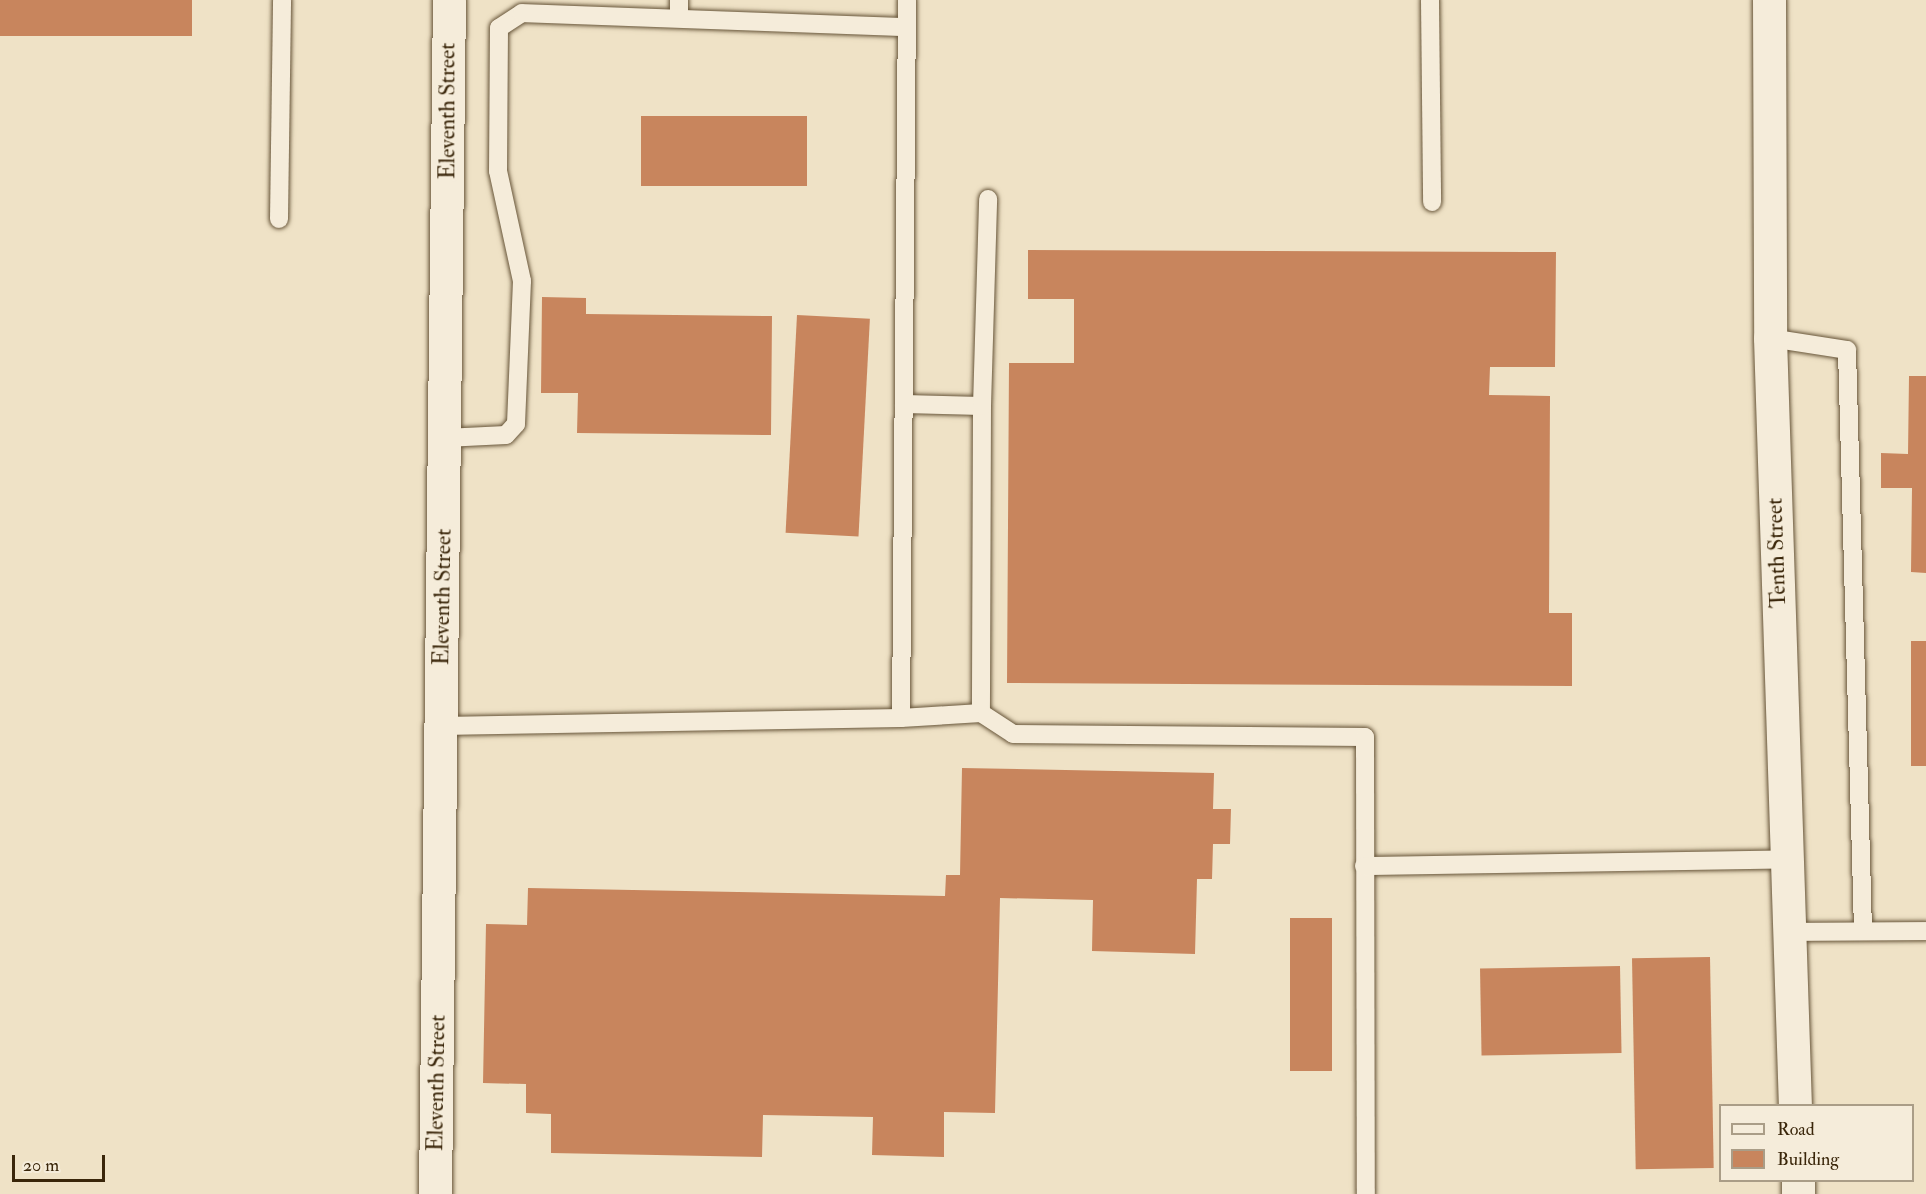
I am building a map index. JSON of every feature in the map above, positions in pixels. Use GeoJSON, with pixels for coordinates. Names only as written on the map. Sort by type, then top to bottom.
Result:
{"type":"FeatureCollection","features":[{"type":"Feature","properties":{"kind":"street","name":"Eleventh Street"},"geometry":{"type":"LineString","coordinates":[[435,1194],[448,0]]}},
{"type":"Feature","properties":{"kind":"street","name":"Tenth Street"},"geometry":{"type":"LineString","coordinates":[[1769,0],[1770,338],[1795,1104]]}},
{"type":"Feature","properties":{"kind":"lane"},"geometry":{"type":"LineString","coordinates":[[279,219],[282,0]]}},
{"type":"Feature","properties":{"kind":"lane"},"geometry":{"type":"LineString","coordinates":[[901,718],[907,0]]}},
{"type":"Feature","properties":{"kind":"lane"},"geometry":{"type":"LineString","coordinates":[[1430,0],[1432,202]]}},
{"type":"Feature","properties":{"kind":"lane"},"geometry":{"type":"LineString","coordinates":[[1432,68],[1439,0]]}},
{"type":"Feature","properties":{"kind":"lane"},"geometry":{"type":"LineString","coordinates":[[445,438],[506,435],[516,424],[522,281],[498,171],[499,28],[522,13],[571,15],[679,9],[906,27]]}},
{"type":"Feature","properties":{"kind":"lane"},"geometry":{"type":"LineString","coordinates":[[981,713],[982,406],[988,199]]}},
{"type":"Feature","properties":{"kind":"lane"},"geometry":{"type":"LineString","coordinates":[[1770,338],[1847,350],[1863,931]]}},
{"type":"Feature","properties":{"kind":"lane"},"geometry":{"type":"LineString","coordinates":[[904,404],[982,406]]}},
{"type":"Feature","properties":{"kind":"lane"},"geometry":{"type":"LineString","coordinates":[[441,726],[901,718],[981,713],[1013,734],[1365,737],[1366,1194]]}},
{"type":"Feature","properties":{"kind":"lane"},"geometry":{"type":"LineString","coordinates":[[1364,866],[1787,859]]}},
{"type":"Feature","properties":{"kind":"lane"},"geometry":{"type":"LineString","coordinates":[[1789,932],[1926,931]]}},
{"type":"Feature","properties":{"kind":"building"},"geometry":{"type":"Polygon","coordinates":[[[0,0],[192,0],[192,36],[0,36],[0,0]]]}},
{"type":"Feature","properties":{"kind":"building"},"geometry":{"type":"Polygon","coordinates":[[[641,116],[807,116],[807,186],[641,186],[641,116]]]}},
{"type":"Feature","properties":{"kind":"building"},"geometry":{"type":"Polygon","coordinates":[[[1028,250],[1556,252],[1555,367],[1490,367],[1489,395],[1550,396],[1549,613],[1572,613],[1572,686],[1007,683],[1009,363],[1074,363],[1074,299],[1028,299],[1028,250]]]}},
{"type":"Feature","properties":{"kind":"building"},"geometry":{"type":"Polygon","coordinates":[[[542,297],[586,298],[586,314],[772,316],[771,435],[577,433],[578,393],[541,393],[542,297]]]}},
{"type":"Feature","properties":{"kind":"building"},"geometry":{"type":"Polygon","coordinates":[[[797,315],[870,319],[858,537],[786,533],[797,315]]]}},
{"type":"Feature","properties":{"kind":"building"},"geometry":{"type":"Polygon","coordinates":[[[1909,376],[1926,376],[1926,573],[1911,572],[1912,488],[1881,488],[1881,453],[1908,454],[1909,376]]]}},
{"type":"Feature","properties":{"kind":"building"},"geometry":{"type":"Polygon","coordinates":[[[1911,641],[1926,641],[1926,766],[1911,766],[1911,641]]]}},
{"type":"Feature","properties":{"kind":"building"},"geometry":{"type":"Polygon","coordinates":[[[962,768],[1214,773],[1213,809],[1231,809],[1230,844],[1213,844],[1212,879],[1197,879],[1195,954],[1092,951],[1093,900],[1000,898],[995,1113],[944,1112],[944,1157],[872,1155],[873,1117],[763,1115],[762,1157],[551,1153],[551,1114],[526,1113],[526,1084],[483,1083],[486,924],[527,925],[528,888],[945,896],[946,875],[960,875],[962,768]]]}},
{"type":"Feature","properties":{"kind":"building"},"geometry":{"type":"Polygon","coordinates":[[[1290,918],[1332,918],[1332,1071],[1290,1071],[1290,918]]]}},
{"type":"Feature","properties":{"kind":"building"},"geometry":{"type":"Polygon","coordinates":[[[1710,957],[1714,1168],[1636,1169],[1632,958],[1710,957]]]}},
{"type":"Feature","properties":{"kind":"building"},"geometry":{"type":"Polygon","coordinates":[[[1620,966],[1622,1053],[1482,1055],[1480,968],[1620,966]]]}}]}
